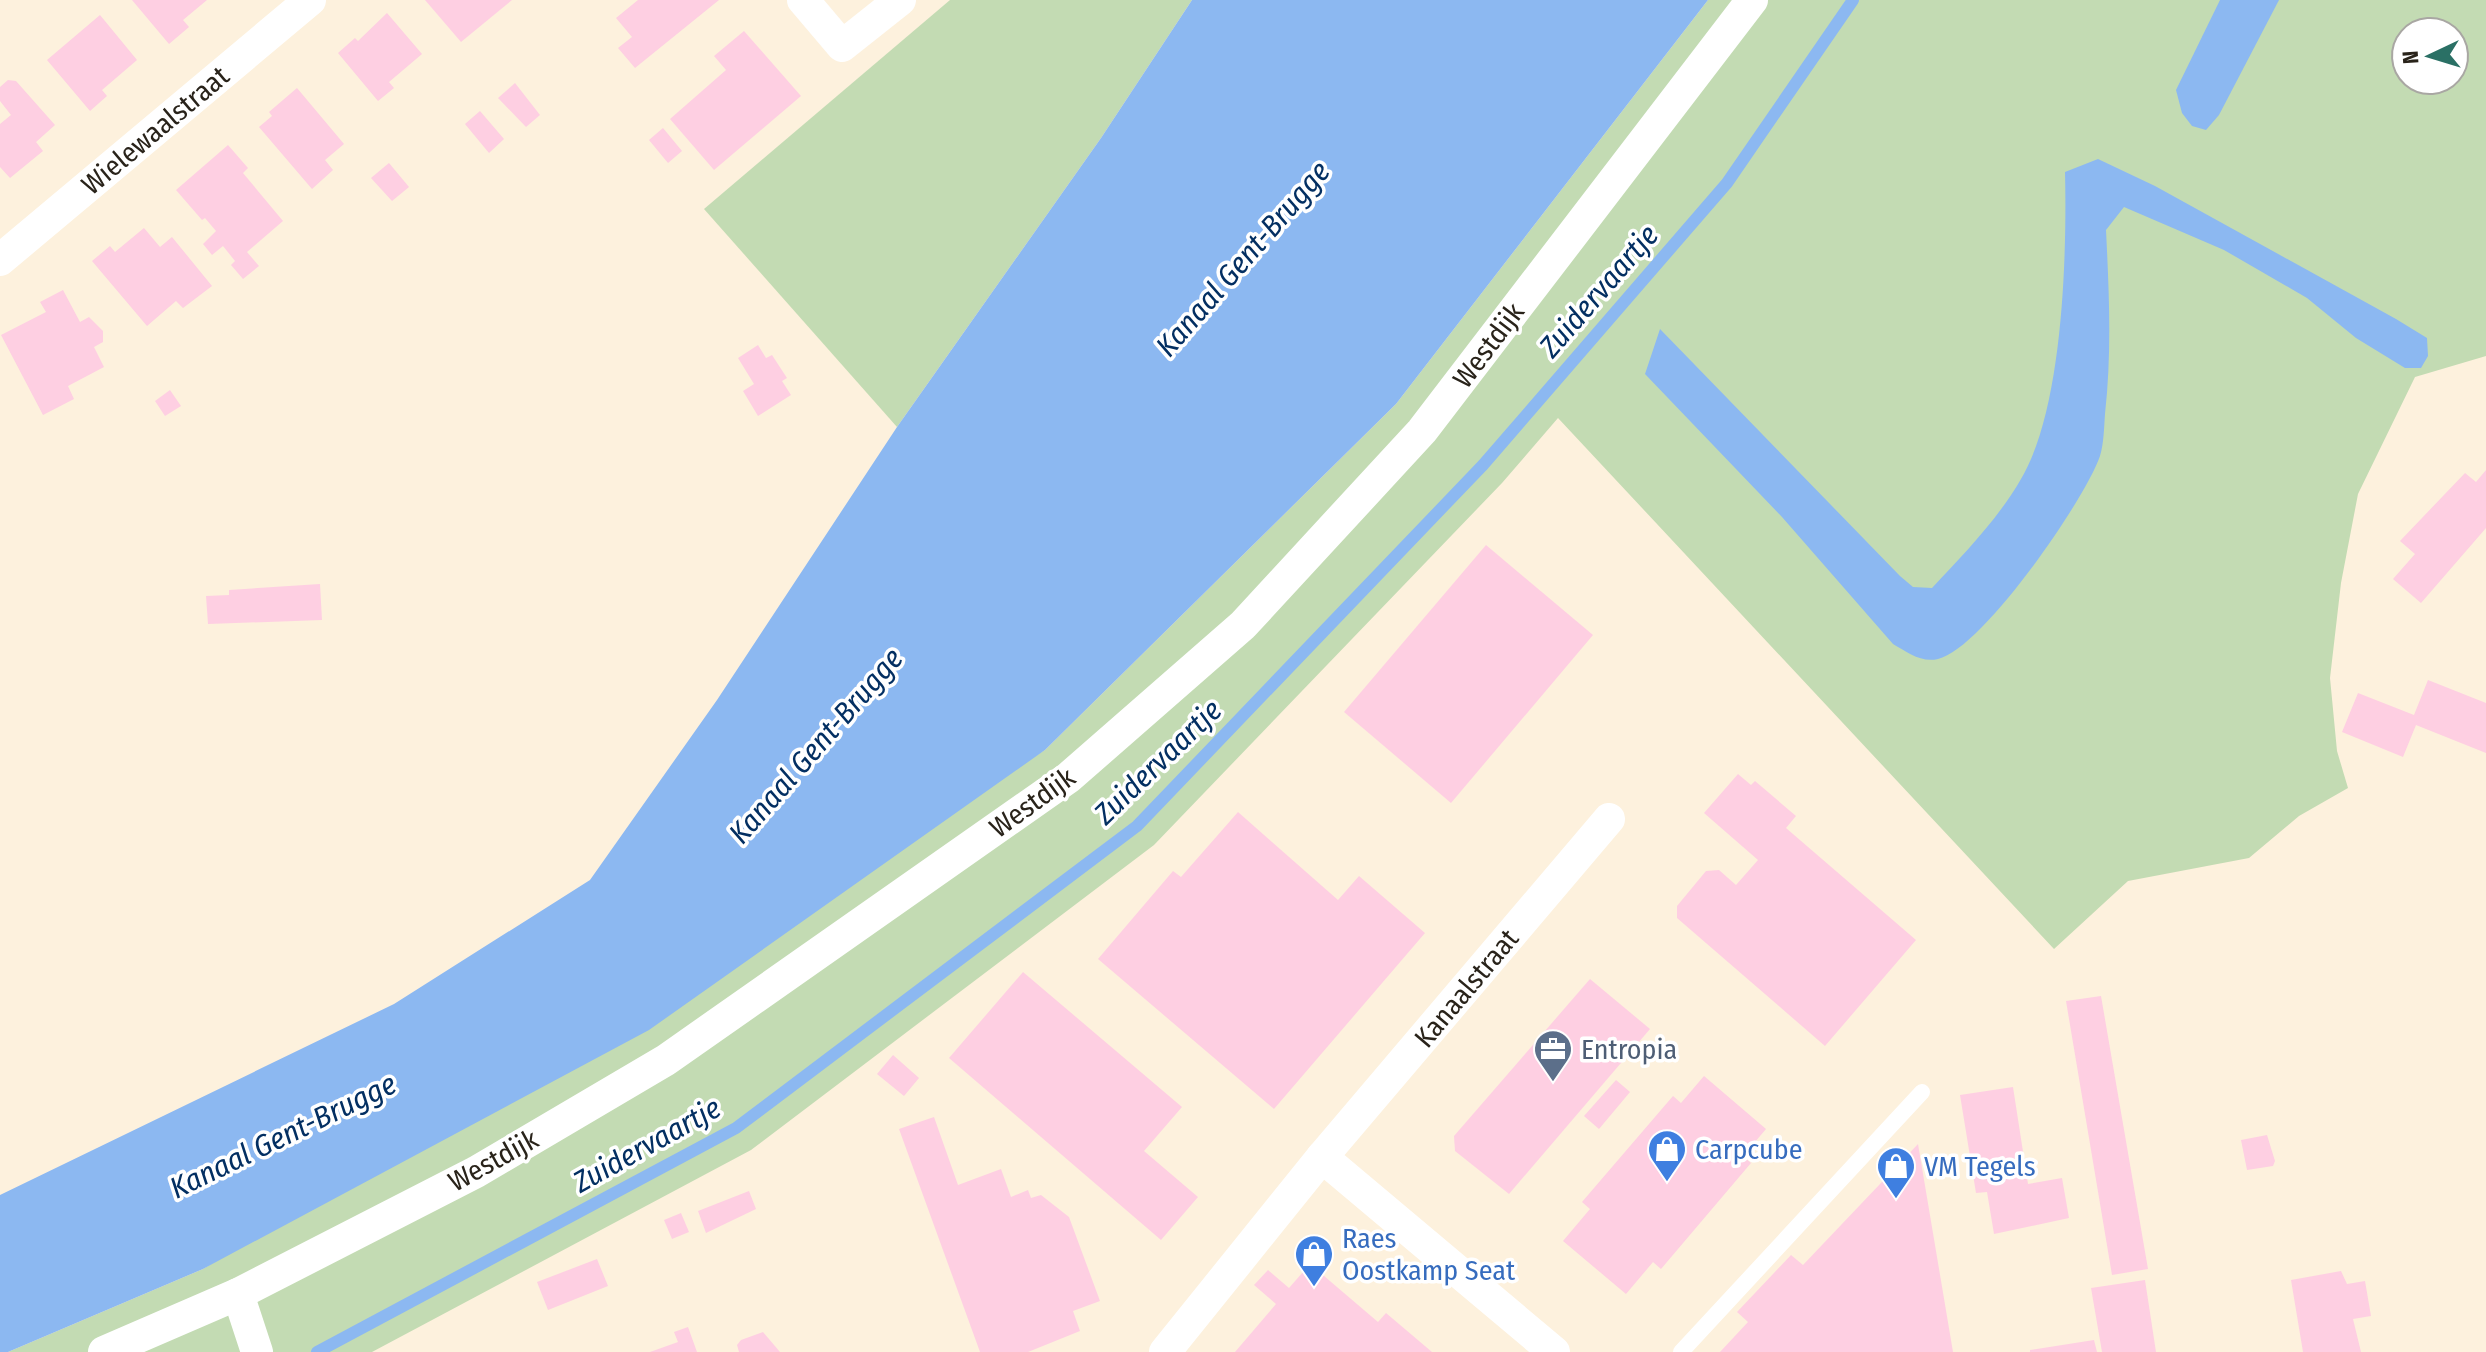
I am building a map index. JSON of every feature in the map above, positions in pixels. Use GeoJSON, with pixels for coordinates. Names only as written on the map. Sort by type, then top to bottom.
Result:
{"type":"FeatureCollection","features":[{"type":"Feature","properties":{"kind":"street","name":"Wielewaalstraat"},"geometry":{"type":"LineString","coordinates":[[0,260],[310,0]]}},
{"type":"Feature","properties":{"kind":"street"},"geometry":{"type":"LineString","coordinates":[[803,0],[842,46],[900,0]]}},
{"type":"Feature","properties":{"kind":"street","name":"Westdijk"},"geometry":{"type":"LineString","coordinates":[[104,1352],[238,1294],[476,1172],[666,1060],[1068,778],[1243,625],[1422,431],[1752,0]]}},
{"type":"Feature","properties":{"kind":"street","name":"Kanaalstraat"},"geometry":{"type":"LineString","coordinates":[[1165,1352],[1322,1157],[1609,819]]}},
{"type":"Feature","properties":{"kind":"street"},"geometry":{"type":"LineString","coordinates":[[1322,1157],[1554,1352]]}},
{"type":"Feature","properties":{"kind":"street"},"geometry":{"type":"LineString","coordinates":[[238,1294],[257,1351]]}},
{"type":"Feature","properties":{"kind":"lane"},"geometry":{"type":"LineString","coordinates":[[1681,1352],[1922,1092]]}},
{"type":"Feature","properties":{"kind":"green space"},"geometry":{"type":"Polygon","coordinates":[[[950,0],[1192,0],[1101,138],[897,427],[704,209],[950,0]]]}},
{"type":"Feature","properties":{"kind":"green space"},"geometry":{"type":"Polygon","coordinates":[[[1708,0],[2486,0],[2486,356],[2415,377],[2358,494],[2341,583],[2330,678],[2337,751],[2348,788],[2299,816],[2249,858],[2128,881],[2054,949],[1558,418],[1502,483],[1154,845],[751,1150],[372,1352],[8,1352],[203,1269],[1045,750],[1396,404],[1708,0]]]}},
{"type":"Feature","properties":{"kind":"water","name":"Kanaal Gent-Brugge"},"geometry":{"type":"Polygon","coordinates":[[[1192,0],[1708,0],[1396,404],[1045,750],[649,1030],[203,1269],[8,1352],[0,1352],[0,1195],[394,1004],[590,880],[717,700],[897,427],[1101,138],[1192,0]]]}},
{"type":"Feature","properties":{"kind":"water"},"geometry":{"type":"Polygon","coordinates":[[[2220,0],[2279,0],[2219,115],[2206,130],[2192,126],[2182,113],[2176,90],[2220,0]]]}},
{"type":"Feature","properties":{"kind":"water"},"geometry":{"type":"Polygon","coordinates":[[[2098,159],[2155,186],[2396,319],[2427,338],[2428,356],[2421,368],[2405,368],[2356,338],[2307,298],[2224,250],[2124,207],[2106,230],[2109,367],[2102,446],[2091,477],[2030,570],[1980,629],[1957,649],[1938,659],[1920,658],[1893,644],[1782,517],[1645,374],[1660,329],[1900,576],[1913,587],[1932,588],[2002,508],[2021,479],[2035,449],[2046,413],[2060,330],[2065,172],[2098,159]]]}},
{"type":"Feature","properties":{"kind":"building"},"geometry":{"type":"Polygon","coordinates":[[[132,0],[207,0],[183,20],[189,27],[169,44],[132,0]]]}},
{"type":"Feature","properties":{"kind":"building"},"geometry":{"type":"Polygon","coordinates":[[[425,0],[512,0],[461,42],[425,0]]]}},
{"type":"Feature","properties":{"kind":"building"},"geometry":{"type":"Polygon","coordinates":[[[638,0],[719,0],[635,68],[618,48],[632,37],[616,18],[638,0]]]}},
{"type":"Feature","properties":{"kind":"building"},"geometry":{"type":"Polygon","coordinates":[[[387,13],[422,54],[389,82],[394,88],[378,101],[338,53],[355,38],[358,41],[387,13]]]}},
{"type":"Feature","properties":{"kind":"building"},"geometry":{"type":"Polygon","coordinates":[[[100,15],[137,60],[102,90],[107,96],[90,111],[47,60],[100,15]]]}},
{"type":"Feature","properties":{"kind":"building"},"geometry":{"type":"Polygon","coordinates":[[[744,31],[801,96],[714,170],[670,119],[726,70],[714,56],[744,31]]]}},
{"type":"Feature","properties":{"kind":"building"},"geometry":{"type":"Polygon","coordinates":[[[8,80],[16,81],[55,125],[36,142],[43,151],[10,178],[0,167],[0,124],[11,115],[0,101],[0,87],[8,80]]]}},
{"type":"Feature","properties":{"kind":"building"},"geometry":{"type":"Polygon","coordinates":[[[515,83],[540,115],[526,127],[498,98],[515,83]]]}},
{"type":"Feature","properties":{"kind":"building"},"geometry":{"type":"Polygon","coordinates":[[[297,88],[344,144],[325,160],[333,170],[312,189],[259,127],[272,116],[269,112],[297,88]]]}},
{"type":"Feature","properties":{"kind":"building"},"geometry":{"type":"Polygon","coordinates":[[[480,111],[504,139],[489,153],[465,124],[480,111]]]}},
{"type":"Feature","properties":{"kind":"building"},"geometry":{"type":"Polygon","coordinates":[[[663,128],[682,151],[668,163],[649,140],[663,128]]]}},
{"type":"Feature","properties":{"kind":"building"},"geometry":{"type":"Polygon","coordinates":[[[228,145],[248,168],[243,173],[283,221],[247,252],[259,266],[243,279],[231,265],[235,261],[223,246],[212,255],[203,244],[216,231],[176,190],[228,145]]]}},
{"type":"Feature","properties":{"kind":"building"},"geometry":{"type":"Polygon","coordinates":[[[389,163],[409,187],[392,201],[371,178],[389,163]]]}},
{"type":"Feature","properties":{"kind":"building"},"geometry":{"type":"Polygon","coordinates":[[[144,228],[160,247],[172,237],[212,286],[183,308],[176,301],[147,326],[92,261],[110,246],[115,252],[144,228]]]}},
{"type":"Feature","properties":{"kind":"building"},"geometry":{"type":"Polygon","coordinates":[[[63,290],[80,322],[89,317],[103,331],[103,342],[94,347],[104,367],[68,386],[74,399],[43,415],[1,335],[46,312],[40,302],[63,290]]]}},
{"type":"Feature","properties":{"kind":"building"},"geometry":{"type":"Polygon","coordinates":[[[758,345],[766,358],[772,355],[787,378],[782,381],[791,395],[758,416],[743,391],[754,384],[738,358],[758,345]]]}},
{"type":"Feature","properties":{"kind":"building"},"geometry":{"type":"Polygon","coordinates":[[[170,390],[181,406],[165,416],[155,401],[170,390]]]}},
{"type":"Feature","properties":{"kind":"building"},"geometry":{"type":"Polygon","coordinates":[[[2486,470],[2486,528],[2421,603],[2393,579],[2415,554],[2400,541],[2465,473],[2476,482],[2486,470]]]}},
{"type":"Feature","properties":{"kind":"building"},"geometry":{"type":"Polygon","coordinates":[[[1486,545],[1593,635],[1451,803],[1344,712],[1486,545]]]}},
{"type":"Feature","properties":{"kind":"building"},"geometry":{"type":"Polygon","coordinates":[[[320,584],[322,620],[208,624],[206,596],[229,595],[229,590],[320,584]]]}},
{"type":"Feature","properties":{"kind":"building"},"geometry":{"type":"Polygon","coordinates":[[[2428,680],[2486,703],[2486,753],[2416,725],[2403,757],[2342,732],[2358,693],[2414,715],[2428,680]]]}},
{"type":"Feature","properties":{"kind":"building"},"geometry":{"type":"Polygon","coordinates":[[[1738,774],[1751,785],[1755,781],[1796,816],[1786,828],[1916,940],[1825,1046],[1677,918],[1677,906],[1706,871],[1719,870],[1736,885],[1758,860],[1704,813],[1738,774]]]}},
{"type":"Feature","properties":{"kind":"building"},"geometry":{"type":"Polygon","coordinates":[[[1238,812],[1338,900],[1359,876],[1425,933],[1274,1109],[1098,959],[1173,871],[1181,877],[1238,812]]]}},
{"type":"Feature","properties":{"kind":"building"},"geometry":{"type":"Polygon","coordinates":[[[1023,972],[1182,1107],[1144,1151],[1198,1197],[1161,1240],[949,1058],[1023,972]]]}},
{"type":"Feature","properties":{"kind":"building","name":"Entropia"},"geometry":{"type":"Polygon","coordinates":[[[1590,979],[1650,1029],[1509,1194],[1455,1151],[1454,1136],[1590,979]]]}},
{"type":"Feature","properties":{"kind":"building"},"geometry":{"type":"Polygon","coordinates":[[[2101,996],[2148,1269],[2112,1275],[2066,1001],[2101,996]]]}},
{"type":"Feature","properties":{"kind":"building"},"geometry":{"type":"Polygon","coordinates":[[[893,1055],[919,1078],[904,1096],[877,1074],[893,1055]]]}},
{"type":"Feature","properties":{"kind":"building","name":"Carpcube"},"geometry":{"type":"Polygon","coordinates":[[[1704,1076],[1766,1129],[1743,1156],[1751,1163],[1661,1269],[1653,1262],[1626,1294],[1563,1241],[1590,1209],[1582,1202],[1673,1096],[1681,1103],[1704,1076]]]}},
{"type":"Feature","properties":{"kind":"building"},"geometry":{"type":"Polygon","coordinates":[[[1616,1080],[1630,1092],[1599,1129],[1584,1116],[1616,1080]]]}},
{"type":"Feature","properties":{"kind":"building"},"geometry":{"type":"Polygon","coordinates":[[[2013,1087],[2028,1184],[2062,1178],[2069,1218],[1994,1234],[1987,1192],[1976,1193],[1960,1095],[2013,1087]]]}},
{"type":"Feature","properties":{"kind":"building"},"geometry":{"type":"Polygon","coordinates":[[[934,1117],[958,1185],[1001,1169],[1011,1197],[1028,1190],[1031,1198],[1041,1195],[1069,1217],[1100,1301],[1073,1311],[1080,1331],[1028,1352],[980,1352],[899,1129],[934,1117]]]}},
{"type":"Feature","properties":{"kind":"building"},"geometry":{"type":"Polygon","coordinates":[[[2267,1135],[2275,1161],[2273,1166],[2247,1170],[2241,1140],[2267,1135]]]}},
{"type":"Feature","properties":{"kind":"building","name":"VM Tegels"},"geometry":{"type":"Polygon","coordinates":[[[1918,1144],[1953,1352],[1720,1352],[1748,1322],[1737,1312],[1791,1255],[1803,1265],[1918,1144]]]}},
{"type":"Feature","properties":{"kind":"building"},"geometry":{"type":"Polygon","coordinates":[[[749,1191],[756,1209],[706,1233],[698,1211],[749,1191]]]}},
{"type":"Feature","properties":{"kind":"building"},"geometry":{"type":"Polygon","coordinates":[[[681,1213],[689,1232],[672,1239],[664,1220],[681,1213]]]}},
{"type":"Feature","properties":{"kind":"building"},"geometry":{"type":"Polygon","coordinates":[[[597,1259],[608,1286],[548,1310],[537,1282],[597,1259]]]}},
{"type":"Feature","properties":{"kind":"building","name":"Raes Oostkamp Seat"},"geometry":{"type":"Polygon","coordinates":[[[1310,1264],[1378,1322],[1386,1313],[1432,1352],[1235,1352],[1276,1304],[1254,1285],[1268,1270],[1289,1288],[1310,1264]]]}},
{"type":"Feature","properties":{"kind":"building"},"geometry":{"type":"Polygon","coordinates":[[[2341,1271],[2347,1284],[2365,1281],[2371,1316],[2353,1319],[2361,1352],[2303,1352],[2291,1280],[2341,1271]]]}},
{"type":"Feature","properties":{"kind":"building"},"geometry":{"type":"Polygon","coordinates":[[[2145,1280],[2156,1352],[2102,1352],[2091,1288],[2145,1280]]]}},
{"type":"Feature","properties":{"kind":"building"},"geometry":{"type":"Polygon","coordinates":[[[688,1327],[697,1352],[650,1352],[678,1342],[674,1332],[688,1327]]]}},
{"type":"Feature","properties":{"kind":"building"},"geometry":{"type":"Polygon","coordinates":[[[763,1332],[780,1352],[739,1352],[737,1345],[741,1340],[763,1332]]]}},
{"type":"Feature","properties":{"kind":"building"},"geometry":{"type":"Polygon","coordinates":[[[2094,1340],[2097,1352],[2030,1352],[2030,1350],[2094,1340]]]}},
{"type":"Feature","properties":{"kind":"waterway","name":"Zuidervaartje"},"geometry":{"type":"LineString","coordinates":[[317,1352],[736,1128],[1137,826],[1483,465],[1727,183],[1853,0]]}},
{"type":"Feature","properties":{"kind":"place","name":"Entropia"},"geometry":{"type":"Point","coordinates":[1553,1083]}},
{"type":"Feature","properties":{"kind":"place","name":"Carpcube"},"geometry":{"type":"Point","coordinates":[1667,1183]}},
{"type":"Feature","properties":{"kind":"place","name":"VM Tegels"},"geometry":{"type":"Point","coordinates":[1896,1200]}},
{"type":"Feature","properties":{"kind":"place","name":"Raes Oostkamp Seat"},"geometry":{"type":"Point","coordinates":[1314,1288]}}]}
